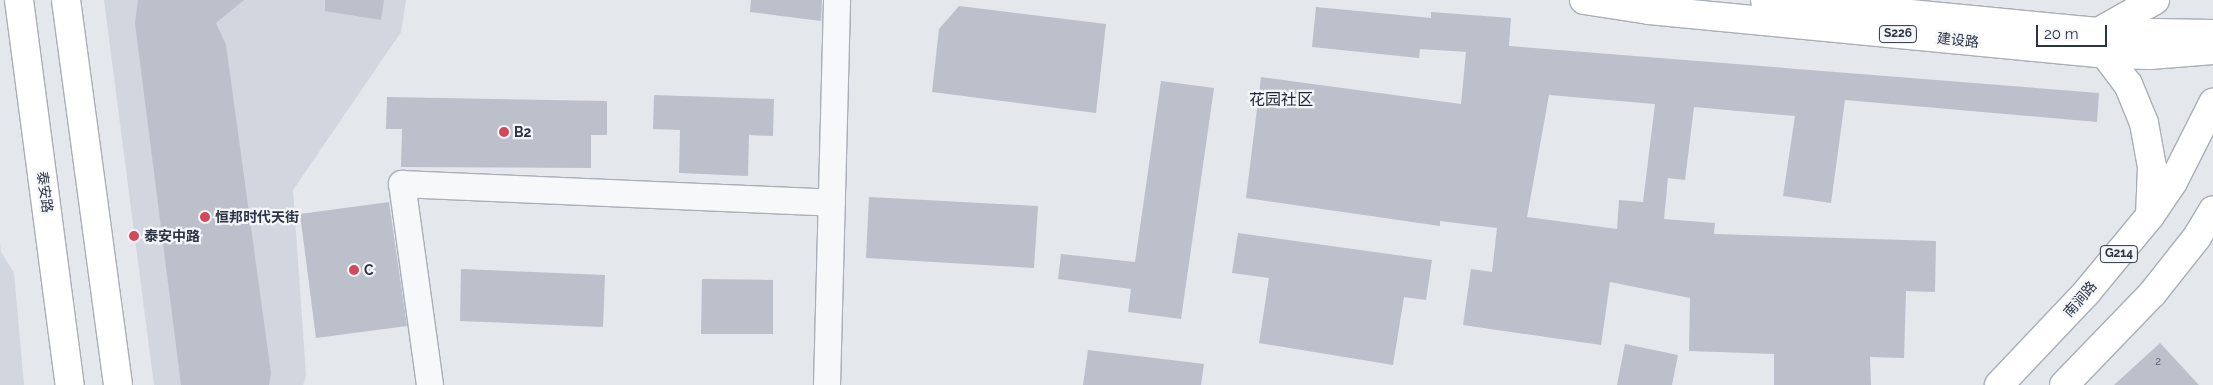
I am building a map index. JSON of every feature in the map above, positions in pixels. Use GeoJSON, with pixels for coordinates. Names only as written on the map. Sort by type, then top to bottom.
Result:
{"type":"FeatureCollection","features":[{"type":"Feature","properties":{"kind":"main road","name":"泰安路"},"geometry":{"type":"LineString","coordinates":[[19,0],[70,385]]}},
{"type":"Feature","properties":{"kind":"main road"},"geometry":{"type":"LineString","coordinates":[[66,0],[118,385]]}},
{"type":"Feature","properties":{"kind":"main road","name":"建设路"},"geometry":{"type":"LineString","coordinates":[[1584,0],[1650,10],[2101,43],[2213,34]]}},
{"type":"Feature","properties":{"kind":"main road","name":"建设路"},"geometry":{"type":"LineString","coordinates":[[1765,0],[2101,43],[2150,55],[2213,50]]}},
{"type":"Feature","properties":{"kind":"main road"},"geometry":{"type":"LineString","coordinates":[[2150,216],[2152,167],[2144,123],[2128,84],[2101,43],[2155,0]]}},
{"type":"Feature","properties":{"kind":"main road","name":"南涧路"},"geometry":{"type":"LineString","coordinates":[[1999,385],[2086,293],[2150,216],[2173,182],[2213,103]]}},
{"type":"Feature","properties":{"kind":"main road"},"geometry":{"type":"LineString","coordinates":[[2152,294],[2197,238],[2213,210]]}},
{"type":"Feature","properties":{"kind":"main road"},"geometry":{"type":"LineString","coordinates":[[2064,385],[2152,294],[2213,237]]}},
{"type":"Feature","properties":{"kind":"street"},"geometry":{"type":"LineString","coordinates":[[827,385],[837,0]]}},
{"type":"Feature","properties":{"kind":"street"},"geometry":{"type":"LineString","coordinates":[[430,385],[402,184],[832,203]]}},
{"type":"Feature","properties":{"kind":"shaded area"},"geometry":{"type":"Polygon","coordinates":[[[104,0],[406,0],[401,32],[293,190],[306,376],[303,385],[154,385],[104,0]]]}},
{"type":"Feature","properties":{"kind":"shaded area"},"geometry":{"type":"Polygon","coordinates":[[[0,243],[1,252],[14,273],[24,385],[0,385],[0,243]]]}},
{"type":"Feature","properties":{"kind":"building","name":"恒邦时代天街"},"geometry":{"type":"Polygon","coordinates":[[[138,0],[244,0],[216,23],[226,45],[271,373],[269,385],[181,385],[135,23],[138,0]]]}},
{"type":"Feature","properties":{"kind":"building"},"geometry":{"type":"Polygon","coordinates":[[[325,0],[384,0],[381,20],[325,11],[325,0]]]}},
{"type":"Feature","properties":{"kind":"building"},"geometry":{"type":"Polygon","coordinates":[[[751,0],[822,0],[821,21],[750,12],[751,0]]]}},
{"type":"Feature","properties":{"kind":"building"},"geometry":{"type":"Polygon","coordinates":[[[959,6],[1106,24],[1096,113],[932,92],[939,29],[959,6]]]}},
{"type":"Feature","properties":{"kind":"building"},"geometry":{"type":"Polygon","coordinates":[[[1316,7],[1431,18],[1431,12],[1511,18],[1509,46],[2099,93],[2097,122],[1845,100],[1831,203],[1783,196],[1795,116],[1694,107],[1685,180],[1668,178],[1664,219],[1715,223],[1714,234],[1936,241],[1935,292],[1906,291],[1904,358],[1870,357],[1871,385],[1774,385],[1774,354],[1689,351],[1690,298],[1610,282],[1601,345],[1463,325],[1471,269],[1492,272],[1497,228],[1440,221],[1440,226],[1246,198],[1261,77],[1461,104],[1466,52],[1420,49],[1419,58],[1312,47],[1316,7]],[[1549,95],[1527,217],[1617,229],[1619,200],[1643,202],[1655,104],[1549,95]]]}},
{"type":"Feature","properties":{"kind":"building"},"geometry":{"type":"Polygon","coordinates":[[[1161,81],[1214,88],[1181,319],[1128,312],[1131,289],[1058,279],[1061,254],[1135,262],[1161,81]]]}},
{"type":"Feature","properties":{"kind":"building"},"geometry":{"type":"Polygon","coordinates":[[[654,95],[774,99],[773,136],[749,135],[748,176],[679,173],[680,130],[653,129],[654,95]]]}},
{"type":"Feature","properties":{"kind":"building","name":"B2"},"geometry":{"type":"Polygon","coordinates":[[[387,97],[607,101],[607,135],[591,135],[591,168],[401,167],[402,129],[386,129],[387,97]]]}},
{"type":"Feature","properties":{"kind":"building"},"geometry":{"type":"Polygon","coordinates":[[[869,197],[1038,206],[1034,268],[866,258],[869,197]]]}},
{"type":"Feature","properties":{"kind":"building","name":"C"},"geometry":{"type":"Polygon","coordinates":[[[389,202],[407,326],[316,338],[300,214],[389,202]]]}},
{"type":"Feature","properties":{"kind":"building"},"geometry":{"type":"Polygon","coordinates":[[[1238,233],[1432,260],[1426,300],[1404,297],[1393,365],[1259,343],[1269,278],[1232,273],[1238,233]]]}},
{"type":"Feature","properties":{"kind":"building"},"geometry":{"type":"Polygon","coordinates":[[[461,269],[605,275],[603,327],[460,321],[461,269]]]}},
{"type":"Feature","properties":{"kind":"building"},"geometry":{"type":"Polygon","coordinates":[[[702,279],[773,280],[773,334],[701,334],[702,279]]]}},
{"type":"Feature","properties":{"kind":"building"},"geometry":{"type":"Polygon","coordinates":[[[2160,343],[2199,385],[2114,385],[2160,343]]]}},
{"type":"Feature","properties":{"kind":"building"},"geometry":{"type":"Polygon","coordinates":[[[1625,344],[1678,355],[1672,385],[1617,385],[1625,344]]]}},
{"type":"Feature","properties":{"kind":"building"},"geometry":{"type":"Polygon","coordinates":[[[1088,350],[1204,364],[1201,385],[1083,385],[1088,350]]]}},
{"type":"Feature","properties":{"kind":"place","name":"B2"},"geometry":{"type":"Point","coordinates":[504,132]}},
{"type":"Feature","properties":{"kind":"place","name":"恒邦时代天街"},"geometry":{"type":"Point","coordinates":[205,217]}},
{"type":"Feature","properties":{"kind":"place","name":"泰安中路"},"geometry":{"type":"Point","coordinates":[134,236]}},
{"type":"Feature","properties":{"kind":"place","name":"C"},"geometry":{"type":"Point","coordinates":[354,270]}},
{"type":"Feature","properties":{"kind":"district","name":"花园社区"},"geometry":{"type":"Point","coordinates":[1281,100]}}]}
